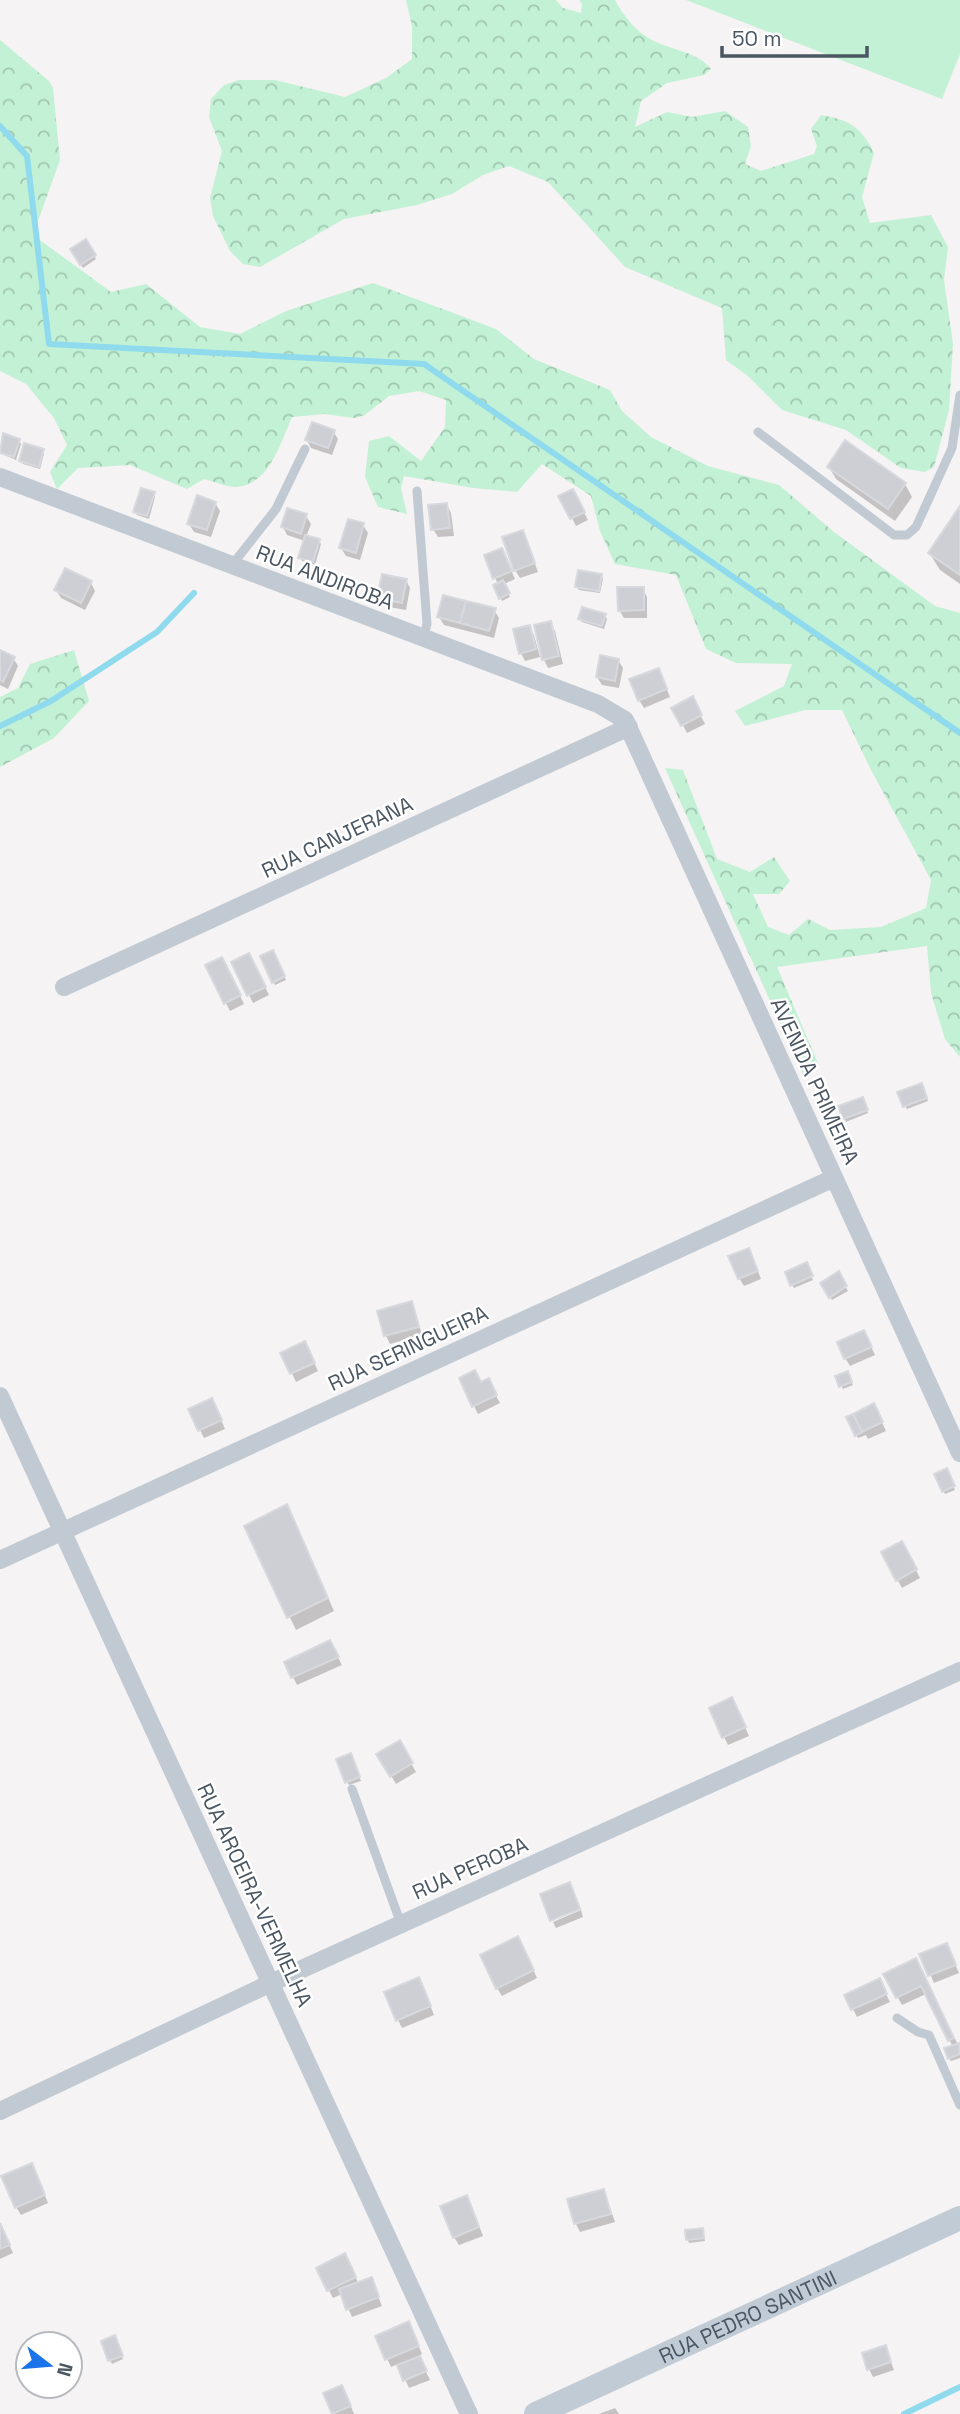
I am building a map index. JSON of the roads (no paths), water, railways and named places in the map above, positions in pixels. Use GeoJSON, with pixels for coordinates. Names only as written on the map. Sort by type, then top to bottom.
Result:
{"type":"FeatureCollection","features":[{"type":"Feature","properties":{"kind":"street","name":"RUA ANDIROBA"},"geometry":{"type":"LineString","coordinates":[[0,477],[597,704],[625,720],[629,727]]}},
{"type":"Feature","properties":{"kind":"street","name":"RUA CANJERANA"},"geometry":{"type":"LineString","coordinates":[[64,987],[629,727]]}},
{"type":"Feature","properties":{"kind":"street","name":"AVENIDA PRIMEIRA"},"geometry":{"type":"LineString","coordinates":[[629,727],[960,1453]]}},
{"type":"Feature","properties":{"kind":"street","name":"RUA SERINGUEIRA"},"geometry":{"type":"LineString","coordinates":[[0,1560],[834,1178]]}},
{"type":"Feature","properties":{"kind":"street","name":"RUA AROEIRA-VERMELHA"},"geometry":{"type":"LineString","coordinates":[[0,1395],[469,2414]]}},
{"type":"Feature","properties":{"kind":"street","name":"RUA PEROBA"},"geometry":{"type":"LineString","coordinates":[[0,2111],[271,1983],[960,1671]]}},
{"type":"Feature","properties":{"kind":"street","name":"RUA PEDRO SANTINI"},"geometry":{"type":"LineString","coordinates":[[536,2414],[960,2218]]}},
{"type":"Feature","properties":{"kind":"lane"},"geometry":{"type":"LineString","coordinates":[[758,432],[894,535],[908,535],[916,527],[956,451],[960,396]]}},
{"type":"Feature","properties":{"kind":"lane"},"geometry":{"type":"LineString","coordinates":[[231,566],[276,509],[305,449]]}},
{"type":"Feature","properties":{"kind":"lane"},"geometry":{"type":"LineString","coordinates":[[417,491],[427,624],[423,638]]}},
{"type":"Feature","properties":{"kind":"lane"},"geometry":{"type":"LineString","coordinates":[[352,1790],[401,1924]]}},
{"type":"Feature","properties":{"kind":"lane"},"geometry":{"type":"LineString","coordinates":[[897,2018],[918,2032],[929,2035],[960,2105]]}},
{"type":"Feature","properties":{"kind":"waterway"},"geometry":{"type":"LineString","coordinates":[[0,126],[27,156],[49,344],[424,364],[960,733]]}},
{"type":"Feature","properties":{"kind":"waterway"},"geometry":{"type":"LineString","coordinates":[[0,726],[51,701],[157,632],[194,593]]}},
{"type":"Feature","properties":{"kind":"waterway"},"geometry":{"type":"LineString","coordinates":[[904,2414],[960,2387]]}}]}
